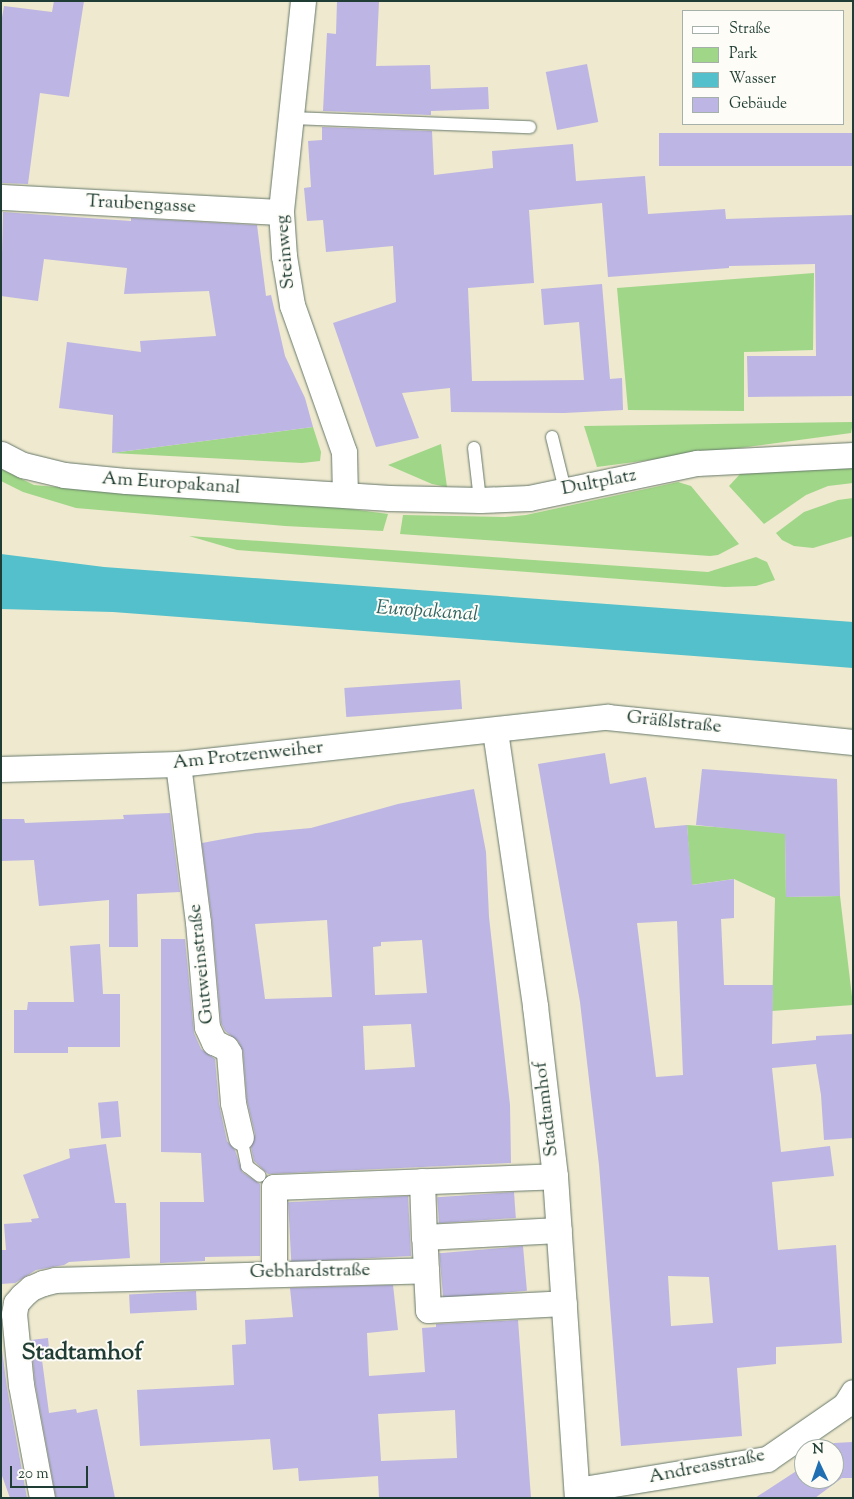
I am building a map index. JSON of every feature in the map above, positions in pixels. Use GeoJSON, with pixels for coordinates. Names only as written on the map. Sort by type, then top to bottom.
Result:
{"type":"FeatureCollection","features":[{"type":"Feature","properties":{"kind":"street","name":"Steinweg"},"geometry":{"type":"LineString","coordinates":[[303,1],[281,212],[284,256],[292,305],[344,452],[345,495]]}},
{"type":"Feature","properties":{"kind":"street","name":"Traubengasse"},"geometry":{"type":"LineString","coordinates":[[1,197],[281,212]]}},
{"type":"Feature","properties":{"kind":"street","name":"Am Europakanal"},"geometry":{"type":"LineString","coordinates":[[1,454],[23,465],[64,475],[126,481],[345,495]]}},
{"type":"Feature","properties":{"kind":"street","name":"Dultplatz"},"geometry":{"type":"LineString","coordinates":[[345,495],[480,500],[529,498],[697,464],[853,455]]}},
{"type":"Feature","properties":{"kind":"street","name":"Gräßlstraße"},"geometry":{"type":"LineString","coordinates":[[495,731],[607,716],[853,742]]}},
{"type":"Feature","properties":{"kind":"street","name":"Am Protzenweiher"},"geometry":{"type":"LineString","coordinates":[[1,769],[178,764],[495,731]]}},
{"type":"Feature","properties":{"kind":"street","name":"Stadtamhof"},"geometry":{"type":"LineString","coordinates":[[495,731],[535,1006],[555,1176],[577,1494]]}},
{"type":"Feature","properties":{"kind":"street","name":"Gutweinstraße"},"geometry":{"type":"LineString","coordinates":[[178,764],[198,922],[207,1027],[214,1042],[226,1048],[229,1053],[233,1103],[241,1137]]}},
{"type":"Feature","properties":{"kind":"street"},"geometry":{"type":"LineString","coordinates":[[274,1272],[268,1182],[422,1181],[555,1176]]}},
{"type":"Feature","properties":{"kind":"street"},"geometry":{"type":"LineString","coordinates":[[422,1181],[428,1310],[564,1303]]}},
{"type":"Feature","properties":{"kind":"street"},"geometry":{"type":"LineString","coordinates":[[424,1236],[559,1230]]}},
{"type":"Feature","properties":{"kind":"street","name":"Gebhardstraße"},"geometry":{"type":"LineString","coordinates":[[11,1385],[16,1304],[31,1288],[55,1280],[274,1272],[426,1270]]}},
{"type":"Feature","properties":{"kind":"street"},"geometry":{"type":"LineString","coordinates":[[11,1385],[34,1445],[42,1498]]}},
{"type":"Feature","properties":{"kind":"street","name":"Andreasstraße"},"geometry":{"type":"LineString","coordinates":[[577,1494],[654,1488],[767,1459],[850,1402]]}},
{"type":"Feature","properties":{"kind":"lane"},"geometry":{"type":"LineString","coordinates":[[291,118],[530,127]]}},
{"type":"Feature","properties":{"kind":"lane"},"geometry":{"type":"LineString","coordinates":[[552,437],[565,490]]}},
{"type":"Feature","properties":{"kind":"lane"},"geometry":{"type":"LineString","coordinates":[[474,448],[480,500]]}},
{"type":"Feature","properties":{"kind":"lane","name":"Gutweinstraße"},"geometry":{"type":"LineString","coordinates":[[241,1137],[247,1166],[268,1182]]}},
{"type":"Feature","properties":{"kind":"green space"},"geometry":{"type":"Polygon","coordinates":[[[814,273],[813,350],[744,352],[744,411],[628,410],[617,288],[814,273]]]}},
{"type":"Feature","properties":{"kind":"green space"},"geometry":{"type":"Polygon","coordinates":[[[853,422],[851,433],[597,467],[584,426],[853,422]]]}},
{"type":"Feature","properties":{"kind":"green space"},"geometry":{"type":"Polygon","coordinates":[[[313,427],[321,452],[320,461],[302,463],[112,453],[313,427]]]}},
{"type":"Feature","properties":{"kind":"green space"},"geometry":{"type":"Polygon","coordinates":[[[441,444],[447,487],[432,484],[388,465],[441,444]]]}},
{"type":"Feature","properties":{"kind":"green space"},"geometry":{"type":"Polygon","coordinates":[[[853,468],[853,483],[828,486],[806,495],[764,524],[729,486],[741,473],[853,468]]]}},
{"type":"Feature","properties":{"kind":"green space"},"geometry":{"type":"Polygon","coordinates":[[[1,469],[34,485],[144,495],[336,507],[388,514],[383,531],[285,526],[76,508],[23,492],[1,481],[1,469]]]}},
{"type":"Feature","properties":{"kind":"green space"},"geometry":{"type":"Polygon","coordinates":[[[678,482],[691,486],[739,544],[718,555],[710,556],[400,534],[403,515],[505,517],[526,515],[678,482]]]}},
{"type":"Feature","properties":{"kind":"green space"},"geometry":{"type":"Polygon","coordinates":[[[853,498],[853,536],[813,548],[794,546],[782,540],[776,533],[804,512],[838,500],[853,498]]]}},
{"type":"Feature","properties":{"kind":"green space"},"geometry":{"type":"Polygon","coordinates":[[[189,536],[708,572],[756,557],[767,562],[775,580],[756,586],[725,587],[237,550],[189,536]]]}},
{"type":"Feature","properties":{"kind":"green space"},"geometry":{"type":"Polygon","coordinates":[[[687,825],[785,832],[786,897],[840,896],[853,1005],[772,1011],[775,898],[734,879],[691,885],[687,825]]]}},
{"type":"Feature","properties":{"kind":"water","name":"Europakanal"},"geometry":{"type":"Polygon","coordinates":[[[1,554],[104,567],[853,622],[853,668],[113,612],[1,609],[1,554]]]}},
{"type":"Feature","properties":{"kind":"building"},"geometry":{"type":"Polygon","coordinates":[[[54,1],[84,1],[69,97],[40,93],[28,184],[1,183],[1,23],[4,6],[52,12],[54,1]]]}},
{"type":"Feature","properties":{"kind":"building"},"geometry":{"type":"Polygon","coordinates":[[[337,1],[379,1],[376,66],[430,65],[431,89],[488,87],[489,109],[431,111],[431,115],[323,111],[327,33],[336,34],[337,1]]]}},
{"type":"Feature","properties":{"kind":"building"},"geometry":{"type":"Polygon","coordinates":[[[587,64],[598,122],[557,130],[546,72],[587,64]]]}},
{"type":"Feature","properties":{"kind":"building"},"geometry":{"type":"Polygon","coordinates":[[[322,127],[432,131],[434,175],[493,168],[492,151],[573,144],[576,181],[645,176],[648,214],[725,209],[726,219],[853,215],[853,396],[748,397],[747,356],[816,356],[815,264],[729,266],[729,268],[608,277],[602,203],[529,210],[534,283],[468,288],[472,381],[584,380],[579,322],[544,325],[541,289],[602,284],[610,379],[622,378],[623,410],[564,413],[451,412],[450,388],[402,393],[419,438],[376,447],[333,323],[396,302],[393,246],[326,252],[323,220],[307,221],[304,188],[311,187],[308,141],[322,140],[322,127]]]}},
{"type":"Feature","properties":{"kind":"building"},"geometry":{"type":"Polygon","coordinates":[[[659,133],[853,133],[853,166],[659,166],[659,133]]]}},
{"type":"Feature","properties":{"kind":"building"},"geometry":{"type":"Polygon","coordinates":[[[3,212],[131,221],[131,218],[257,225],[266,296],[271,295],[285,356],[305,398],[313,427],[112,453],[113,415],[59,408],[67,342],[141,352],[140,341],[216,336],[209,291],[124,294],[127,268],[44,259],[38,301],[1,296],[3,212]]]}},
{"type":"Feature","properties":{"kind":"building"},"geometry":{"type":"Polygon","coordinates":[[[460,680],[462,709],[346,717],[344,688],[460,680]]]}},
{"type":"Feature","properties":{"kind":"building"},"geometry":{"type":"Polygon","coordinates":[[[605,753],[610,784],[646,777],[655,828],[687,825],[692,885],[734,879],[734,918],[721,919],[724,985],[773,985],[772,1044],[816,1040],[816,1036],[853,1034],[853,1138],[824,1140],[821,1095],[816,1064],[772,1068],[781,1152],[830,1146],[834,1176],[772,1182],[778,1250],[836,1245],[842,1343],[776,1347],[776,1364],[737,1368],[742,1436],[621,1446],[599,1165],[580,1002],[538,764],[605,753]],[[677,921],[637,923],[656,1077],[683,1075],[677,921]],[[668,1276],[671,1326],[713,1323],[709,1277],[668,1276]]]}},
{"type":"Feature","properties":{"kind":"building"},"geometry":{"type":"Polygon","coordinates":[[[702,769],[837,779],[840,896],[786,897],[785,834],[696,825],[702,769]]]}},
{"type":"Feature","properties":{"kind":"building"},"geometry":{"type":"Polygon","coordinates":[[[474,789],[486,852],[489,917],[510,1105],[511,1163],[268,1174],[254,1161],[251,1147],[255,1134],[247,1101],[243,1051],[238,1041],[225,1031],[221,1023],[212,921],[202,843],[256,833],[311,828],[398,804],[474,789]],[[327,920],[255,924],[265,999],[332,997],[327,920]],[[422,940],[381,942],[381,946],[373,947],[375,995],[427,993],[422,940]],[[411,1024],[363,1026],[365,1070],[415,1067],[411,1024]]]}},
{"type":"Feature","properties":{"kind":"building"},"geometry":{"type":"Polygon","coordinates":[[[170,813],[180,892],[137,894],[138,947],[109,947],[109,900],[39,906],[34,860],[1,861],[1,819],[24,819],[25,823],[124,819],[123,815],[170,813]]]}},
{"type":"Feature","properties":{"kind":"building"},"geometry":{"type":"Polygon","coordinates":[[[161,939],[185,939],[194,1033],[201,1049],[215,1059],[219,1104],[227,1141],[235,1150],[242,1172],[260,1184],[260,1256],[205,1257],[205,1261],[160,1263],[160,1202],[204,1202],[201,1153],[161,1152],[161,939]]]}},
{"type":"Feature","properties":{"kind":"building"},"geometry":{"type":"Polygon","coordinates":[[[100,944],[103,994],[120,994],[120,1047],[68,1047],[68,1053],[14,1053],[14,1010],[27,1010],[28,1002],[74,1002],[70,946],[100,944]]]}},
{"type":"Feature","properties":{"kind":"building"},"geometry":{"type":"Polygon","coordinates":[[[118,1101],[121,1137],[101,1139],[98,1103],[118,1101]]]}},
{"type":"Feature","properties":{"kind":"building"},"geometry":{"type":"Polygon","coordinates":[[[106,1144],[115,1203],[126,1203],[130,1258],[69,1262],[64,1265],[36,1270],[15,1283],[1,1284],[1,1250],[6,1250],[4,1224],[32,1222],[31,1219],[39,1218],[23,1175],[70,1158],[69,1149],[106,1144]]]}},
{"type":"Feature","properties":{"kind":"building"},"geometry":{"type":"Polygon","coordinates":[[[514,1192],[516,1218],[439,1223],[437,1197],[514,1192]]]}},
{"type":"Feature","properties":{"kind":"building"},"geometry":{"type":"Polygon","coordinates":[[[408,1196],[411,1256],[291,1262],[288,1202],[408,1196]]]}},
{"type":"Feature","properties":{"kind":"building"},"geometry":{"type":"Polygon","coordinates":[[[523,1246],[527,1291],[443,1298],[439,1253],[523,1246]]]}},
{"type":"Feature","properties":{"kind":"building"},"geometry":{"type":"Polygon","coordinates":[[[393,1285],[398,1330],[367,1333],[369,1376],[425,1372],[422,1328],[436,1327],[436,1324],[518,1320],[531,1498],[379,1498],[378,1476],[299,1481],[298,1468],[273,1470],[270,1439],[140,1446],[137,1390],[234,1385],[232,1345],[246,1344],[245,1320],[293,1317],[290,1288],[393,1285]],[[455,1410],[378,1414],[381,1461],[457,1458],[455,1410]]]}},
{"type":"Feature","properties":{"kind":"building"},"geometry":{"type":"Polygon","coordinates":[[[196,1291],[197,1310],[130,1313],[129,1295],[196,1291]]]}},
{"type":"Feature","properties":{"kind":"building"},"geometry":{"type":"Polygon","coordinates":[[[48,1338],[50,1359],[42,1360],[49,1413],[76,1409],[77,1413],[97,1409],[115,1498],[56,1498],[35,1383],[31,1340],[48,1338]]]}},
{"type":"Feature","properties":{"kind":"building"},"geometry":{"type":"Polygon","coordinates":[[[1,1342],[7,1388],[27,1498],[10,1498],[1,1473],[1,1342]]]}},
{"type":"Feature","properties":{"kind":"building"},"geometry":{"type":"Polygon","coordinates":[[[844,1442],[853,1442],[853,1478],[844,1478],[844,1442]]]}},
{"type":"Feature","properties":{"kind":"building"},"geometry":{"type":"Polygon","coordinates":[[[794,1473],[794,1489],[827,1489],[815,1498],[755,1498],[794,1473]]]}},
{"type":"Feature","properties":{"kind":"district","name":"Stadtamhof"},"geometry":{"type":"Point","coordinates":[82,1354]}}]}
